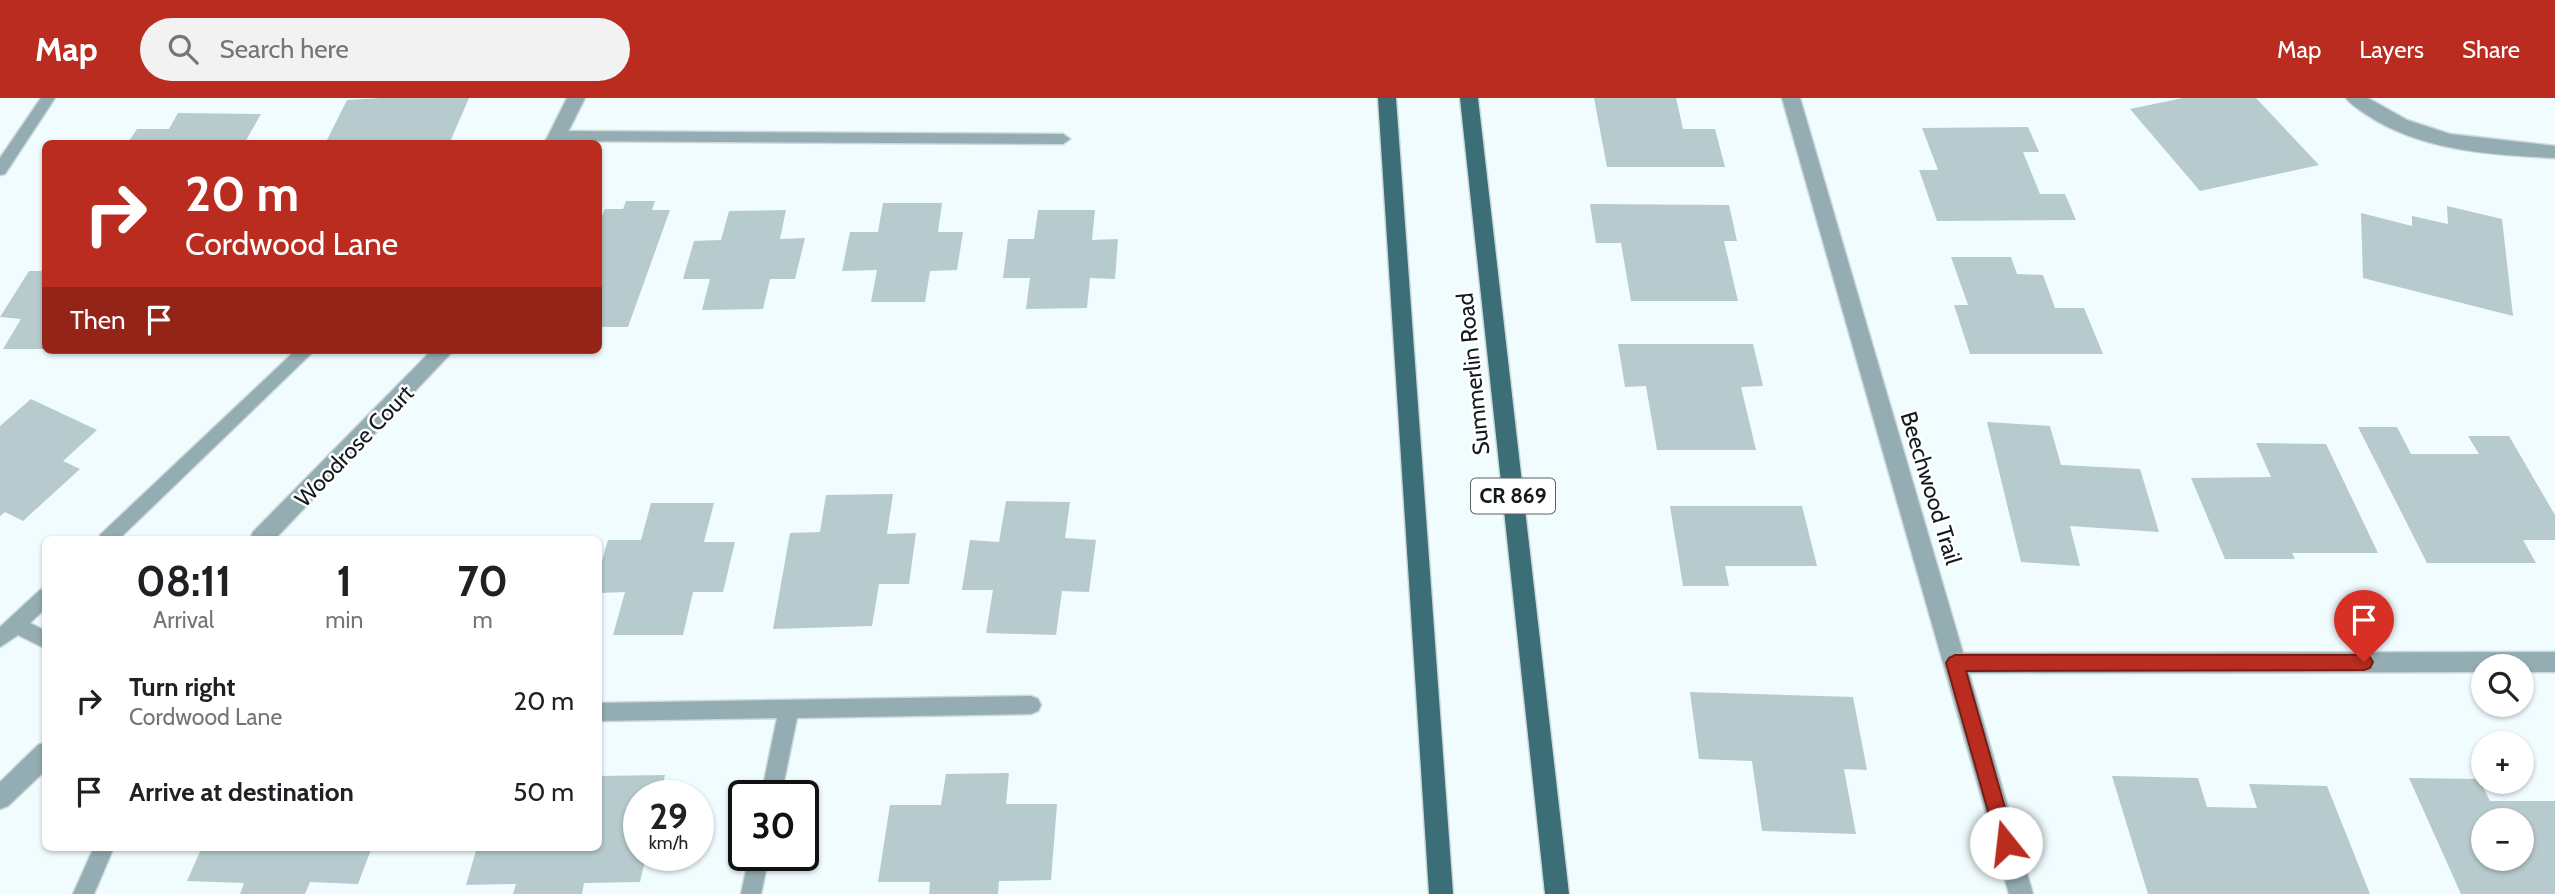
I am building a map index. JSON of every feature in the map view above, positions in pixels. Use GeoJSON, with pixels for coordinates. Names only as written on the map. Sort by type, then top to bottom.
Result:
{"type":"FeatureCollection","features":[{"type":"Feature","properties":{"kind":"main road"},"geometry":{"type":"LineString","coordinates":[[1387,98],[1440,894]]}},
{"type":"Feature","properties":{"kind":"main road","name":"Summerlin Road"},"geometry":{"type":"LineString","coordinates":[[1469,98],[1557,894]]}},
{"type":"Feature","properties":{"kind":"street"},"geometry":{"type":"LineString","coordinates":[[554,140],[576,98]]}},
{"type":"Feature","properties":{"kind":"street","name":"Beechwood Trail"},"geometry":{"type":"LineString","coordinates":[[1791,98],[2021,894]]}},
{"type":"Feature","properties":{"kind":"street"},"geometry":{"type":"LineString","coordinates":[[2355,98],[2385,117],[2440,139],[2498,149],[2555,152]]}},
{"type":"Feature","properties":{"kind":"street","name":"Woodrose Court"},"geometry":{"type":"LineString","coordinates":[[264,536],[440,354]]}},
{"type":"Feature","properties":{"kind":"street"},"geometry":{"type":"LineString","coordinates":[[1955,663],[2555,662]]}},
{"type":"Feature","properties":{"kind":"street"},"geometry":{"type":"LineString","coordinates":[[0,798],[42,757]]}},
{"type":"Feature","properties":{"kind":"lane"},"geometry":{"type":"LineString","coordinates":[[0,170],[48,98]]}},
{"type":"Feature","properties":{"kind":"lane"},"geometry":{"type":"LineString","coordinates":[[554,140],[1063,139]]}},
{"type":"Feature","properties":{"kind":"lane"},"geometry":{"type":"LineString","coordinates":[[110,536],[303,354]]}},
{"type":"Feature","properties":{"kind":"lane"},"geometry":{"type":"LineString","coordinates":[[0,639],[42,600]]}},
{"type":"Feature","properties":{"kind":"lane"},"geometry":{"type":"LineString","coordinates":[[16,624],[42,639]]}},
{"type":"Feature","properties":{"kind":"lane"},"geometry":{"type":"LineString","coordinates":[[602,712],[1031,705]]}},
{"type":"Feature","properties":{"kind":"lane"},"geometry":{"type":"LineString","coordinates":[[774,780],[789,708]]}},
{"type":"Feature","properties":{"kind":"lane"},"geometry":{"type":"LineString","coordinates":[[83,894],[102,851]]}},
{"type":"Feature","properties":{"kind":"lane"},"geometry":{"type":"LineString","coordinates":[[751,894],[756,871]]}},
{"type":"Feature","properties":{"kind":"building"},"geometry":{"type":"Polygon","coordinates":[[[469,98],[451,140],[327,140],[347,100],[469,98]]]}},
{"type":"Feature","properties":{"kind":"building"},"geometry":{"type":"Polygon","coordinates":[[[1594,98],[1676,98],[1683,129],[1715,129],[1725,167],[1607,167],[1594,98]]]}},
{"type":"Feature","properties":{"kind":"building"},"geometry":{"type":"Polygon","coordinates":[[[2183,98],[2256,98],[2319,165],[2200,191],[2130,109],[2183,98]]]}},
{"type":"Feature","properties":{"kind":"building"},"geometry":{"type":"Polygon","coordinates":[[[178,113],[261,114],[246,140],[130,140],[137,129],[169,129],[178,113]]]}},
{"type":"Feature","properties":{"kind":"building"},"geometry":{"type":"Polygon","coordinates":[[[2028,127],[2039,152],[2023,152],[2040,194],[2065,194],[2076,220],[1937,221],[1919,170],[1938,170],[1922,128],[2028,127]]]}},
{"type":"Feature","properties":{"kind":"building"},"geometry":{"type":"Polygon","coordinates":[[[626,201],[655,201],[652,210],[670,210],[628,327],[602,327],[602,216],[605,209],[623,209],[626,201]]]}},
{"type":"Feature","properties":{"kind":"building"},"geometry":{"type":"Polygon","coordinates":[[[883,203],[942,203],[938,232],[963,232],[957,270],[930,271],[925,302],[871,302],[877,270],[842,271],[850,232],[878,232],[883,203]]]}},
{"type":"Feature","properties":{"kind":"building"},"geometry":{"type":"Polygon","coordinates":[[[1590,204],[1729,205],[1737,241],[1724,241],[1738,301],[1631,301],[1621,243],[1596,243],[1590,204]]]}},
{"type":"Feature","properties":{"kind":"building"},"geometry":{"type":"Polygon","coordinates":[[[2447,206],[2502,219],[2513,316],[2363,278],[2361,213],[2412,226],[2412,216],[2448,224],[2447,206]]]}},
{"type":"Feature","properties":{"kind":"building"},"geometry":{"type":"Polygon","coordinates":[[[786,210],[780,239],[805,238],[795,279],[770,279],[763,309],[702,310],[710,279],[683,279],[694,241],[721,240],[729,211],[786,210]]]}},
{"type":"Feature","properties":{"kind":"building"},"geometry":{"type":"Polygon","coordinates":[[[1038,210],[1095,210],[1092,240],[1118,239],[1115,279],[1090,278],[1087,308],[1026,309],[1030,278],[1003,278],[1008,239],[1034,239],[1038,210]]]}},
{"type":"Feature","properties":{"kind":"building"},"geometry":{"type":"Polygon","coordinates":[[[1951,257],[2011,257],[2017,274],[2043,275],[2055,308],[2084,308],[2103,354],[1970,354],[1954,305],[1968,305],[1951,257]]]}},
{"type":"Feature","properties":{"kind":"building"},"geometry":{"type":"Polygon","coordinates":[[[29,271],[41,271],[42,349],[3,349],[21,319],[0,317],[29,271]]]}},
{"type":"Feature","properties":{"kind":"building"},"geometry":{"type":"Polygon","coordinates":[[[1618,344],[1753,344],[1763,386],[1741,387],[1756,450],[1657,450],[1646,386],[1625,387],[1618,344]]]}},
{"type":"Feature","properties":{"kind":"building"},"geometry":{"type":"Polygon","coordinates":[[[31,399],[97,430],[63,461],[80,469],[23,521],[5,512],[0,516],[0,426],[31,399]]]}},
{"type":"Feature","properties":{"kind":"building"},"geometry":{"type":"Polygon","coordinates":[[[1987,422],[2050,426],[2061,465],[2140,469],[2159,532],[2070,526],[2080,566],[2021,562],[1987,422]]]}},
{"type":"Feature","properties":{"kind":"building"},"geometry":{"type":"Polygon","coordinates":[[[2358,427],[2397,427],[2411,454],[2479,454],[2468,436],[2509,436],[2555,515],[2555,540],[2523,540],[2536,563],[2427,563],[2358,427]]]}},
{"type":"Feature","properties":{"kind":"building"},"geometry":{"type":"Polygon","coordinates":[[[2256,443],[2326,444],[2378,553],[2292,553],[2295,559],[2225,559],[2191,478],[2271,477],[2256,443]]]}},
{"type":"Feature","properties":{"kind":"building"},"geometry":{"type":"Polygon","coordinates":[[[893,494],[887,534],[916,533],[909,584],[879,584],[872,626],[773,629],[790,533],[820,532],[826,495],[893,494]]]}},
{"type":"Feature","properties":{"kind":"building"},"geometry":{"type":"Polygon","coordinates":[[[1006,501],[1070,502],[1065,538],[1096,540],[1089,592],[1062,591],[1056,635],[986,633],[993,590],[962,590],[970,540],[999,542],[1006,501]]]}},
{"type":"Feature","properties":{"kind":"building"},"geometry":{"type":"Polygon","coordinates":[[[651,503],[714,503],[704,542],[735,542],[723,592],[693,592],[683,635],[613,635],[625,592],[602,593],[602,560],[608,540],[641,540],[651,503]]]}},
{"type":"Feature","properties":{"kind":"building"},"geometry":{"type":"Polygon","coordinates":[[[1670,506],[1802,506],[1817,566],[1725,566],[1729,586],[1683,586],[1670,506]]]}},
{"type":"Feature","properties":{"kind":"building"},"geometry":{"type":"Polygon","coordinates":[[[1690,692],[1853,697],[1867,770],[1844,769],[1856,834],[1762,831],[1752,761],[1699,759],[1690,692]]]}},
{"type":"Feature","properties":{"kind":"building"},"geometry":{"type":"Polygon","coordinates":[[[1009,773],[1006,804],[1057,804],[1051,880],[999,881],[998,894],[929,894],[930,882],[878,882],[890,805],[941,805],[946,774],[1009,773]]]}},
{"type":"Feature","properties":{"kind":"building"},"geometry":{"type":"Polygon","coordinates":[[[665,775],[664,780],[623,780],[623,871],[643,871],[640,882],[584,883],[582,894],[513,894],[516,884],[466,885],[476,851],[602,851],[602,776],[665,775]]]}},
{"type":"Feature","properties":{"kind":"building"},"geometry":{"type":"Polygon","coordinates":[[[2112,776],[2198,778],[2207,807],[2257,808],[2249,784],[2327,786],[2370,894],[2148,894],[2112,776]]]}},
{"type":"Feature","properties":{"kind":"building"},"geometry":{"type":"Polygon","coordinates":[[[2409,778],[2471,779],[2471,794],[2486,794],[2490,801],[2555,801],[2555,894],[2461,894],[2409,778]]]}},
{"type":"Feature","properties":{"kind":"building"},"geometry":{"type":"Polygon","coordinates":[[[200,851],[370,851],[358,884],[310,882],[305,894],[240,894],[244,883],[187,881],[200,851]]]}},
{"type":"Feature","properties":{"kind":"route"},"geometry":{"type":"LineString","coordinates":[[2006,843],[1955,663],[2364,662]]}}]}
